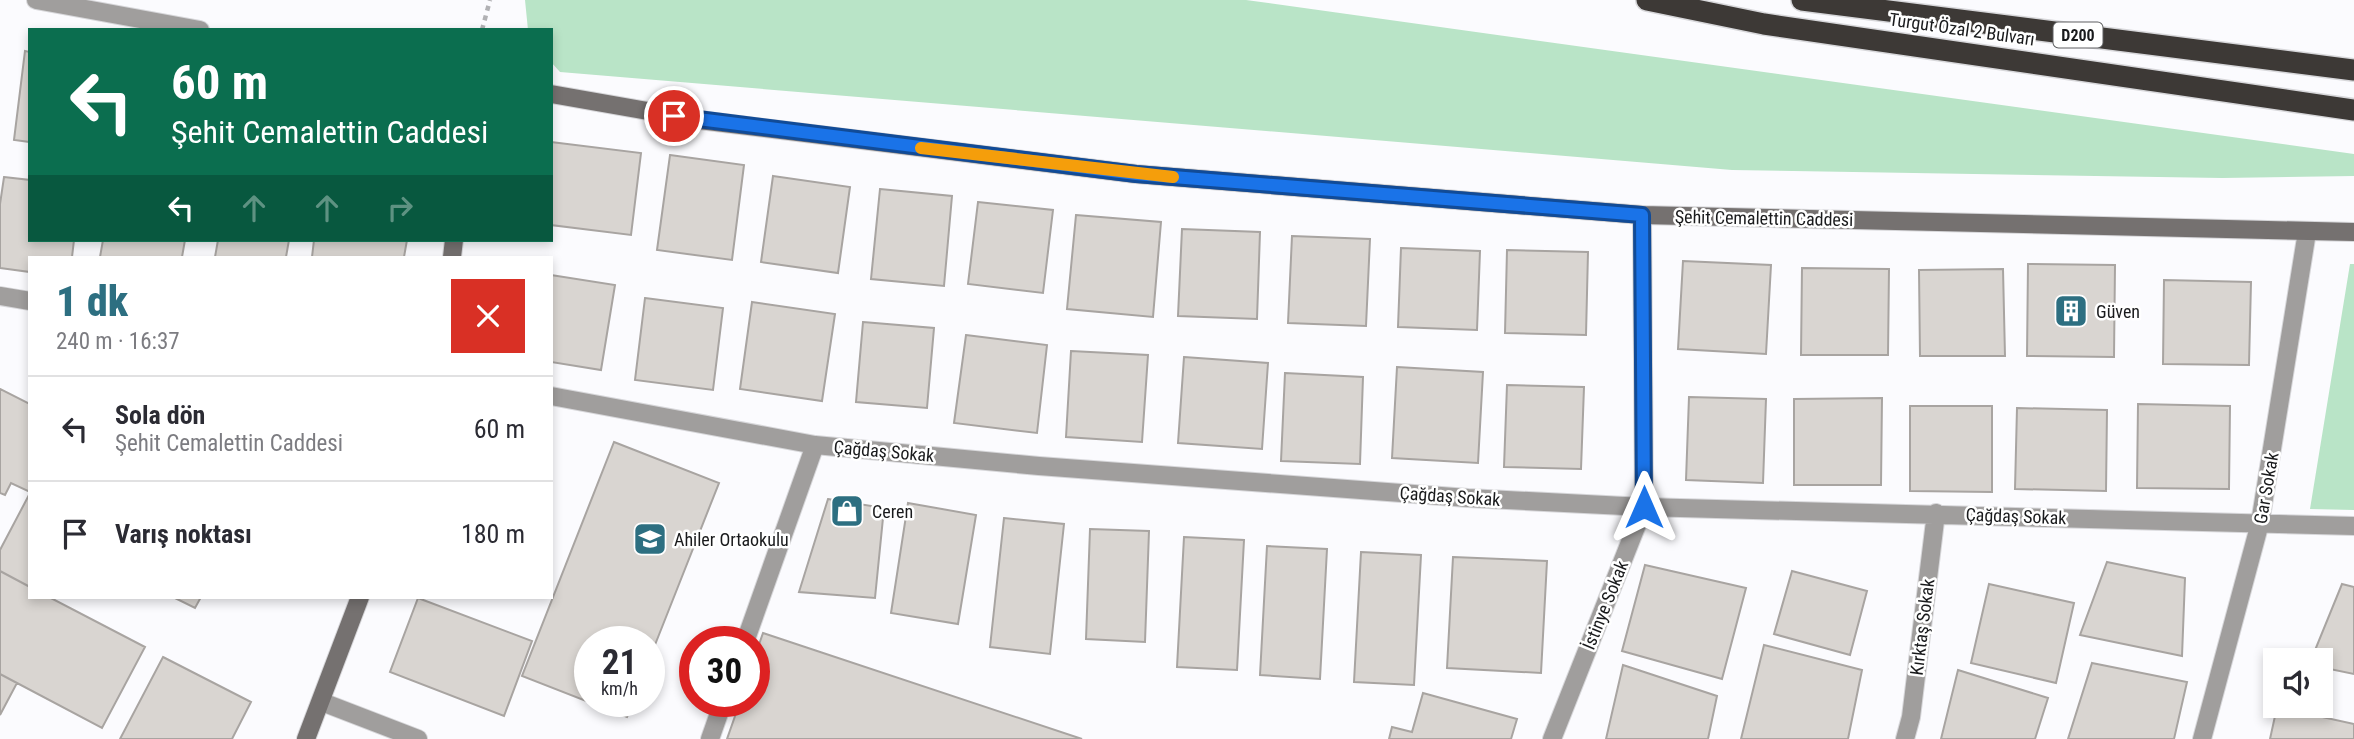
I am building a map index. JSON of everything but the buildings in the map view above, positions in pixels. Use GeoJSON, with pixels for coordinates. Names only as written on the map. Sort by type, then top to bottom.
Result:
{"type":"FeatureCollection","features":[{"type":"Feature","properties":{"kind":"highway","name":"Turgut Özal 2 Bulvarı"},"geometry":{"type":"LineString","coordinates":[[1647,0],[1764,24],[2354,110]]}},
{"type":"Feature","properties":{"kind":"highway","name":"Turgut Özal 2 Bulvarı"},"geometry":{"type":"LineString","coordinates":[[1802,0],[2354,71]]}},
{"type":"Feature","properties":{"kind":"street"},"geometry":{"type":"LineString","coordinates":[[36,0],[190,28]]}},
{"type":"Feature","properties":{"kind":"street","name":"Şehit Cemalettin Caddesi"},"geometry":{"type":"LineString","coordinates":[[553,94],[699,120],[1136,174],[1642,215],[2354,232]]}},
{"type":"Feature","properties":{"kind":"street","name":"İstinye Sokak"},"geometry":{"type":"LineString","coordinates":[[1552,739],[1644,507],[1642,215]]}},
{"type":"Feature","properties":{"kind":"street","name":"Gar Sokak"},"geometry":{"type":"LineString","coordinates":[[2202,739],[2260,523],[2307,232]]}},
{"type":"Feature","properties":{"kind":"street"},"geometry":{"type":"LineString","coordinates":[[0,296],[28,301]]}},
{"type":"Feature","properties":{"kind":"street","name":"Çağdaş Sokak"},"geometry":{"type":"LineString","coordinates":[[553,396],[815,445],[1080,469],[1468,498],[1644,507],[2354,526]]}},
{"type":"Feature","properties":{"kind":"street"},"geometry":{"type":"LineString","coordinates":[[750,626],[815,445]]}},
{"type":"Feature","properties":{"kind":"street","name":"Kırktaş Sokak"},"geometry":{"type":"LineString","coordinates":[[1905,739],[1911,717],[1936,513]]}},
{"type":"Feature","properties":{"kind":"street"},"geometry":{"type":"LineString","coordinates":[[306,739],[359,599]]}},
{"type":"Feature","properties":{"kind":"street"},"geometry":{"type":"LineString","coordinates":[[322,702],[418,739]]}},
{"type":"Feature","properties":{"kind":"street"},"geometry":{"type":"LineString","coordinates":[[710,739],[718,717]]}},
{"type":"Feature","properties":{"kind":"path"},"geometry":{"type":"LineString","coordinates":[[483,28],[490,0]]}},
{"type":"Feature","properties":{"kind":"green space"},"geometry":{"type":"Polygon","coordinates":[[[525,0],[1246,0],[2354,154],[2354,176],[2222,178],[1732,170],[560,72],[553,64],[553,28],[528,28],[525,0]]]}},
{"type":"Feature","properties":{"kind":"green space"},"geometry":{"type":"Polygon","coordinates":[[[2350,264],[2354,264],[2354,510],[2310,509],[2350,264]]]}},
{"type":"Feature","properties":{"kind":"slow traffic"},"geometry":{"type":"LineString","coordinates":[[921,148],[1173,177]]}},
{"type":"Feature","properties":{"kind":"place","name":"Güven"},"geometry":{"type":"Point","coordinates":[2071,311]}},
{"type":"Feature","properties":{"kind":"place","name":"Ceren"},"geometry":{"type":"Point","coordinates":[847,511]}},
{"type":"Feature","properties":{"kind":"place","name":"Ahiler Ortaokulu"},"geometry":{"type":"Point","coordinates":[650,539]}},
{"type":"Feature","properties":{"kind":"route"},"geometry":{"type":"LineString","coordinates":[[674,116],[1136,174],[1642,215],[1644,507]]}}]}
